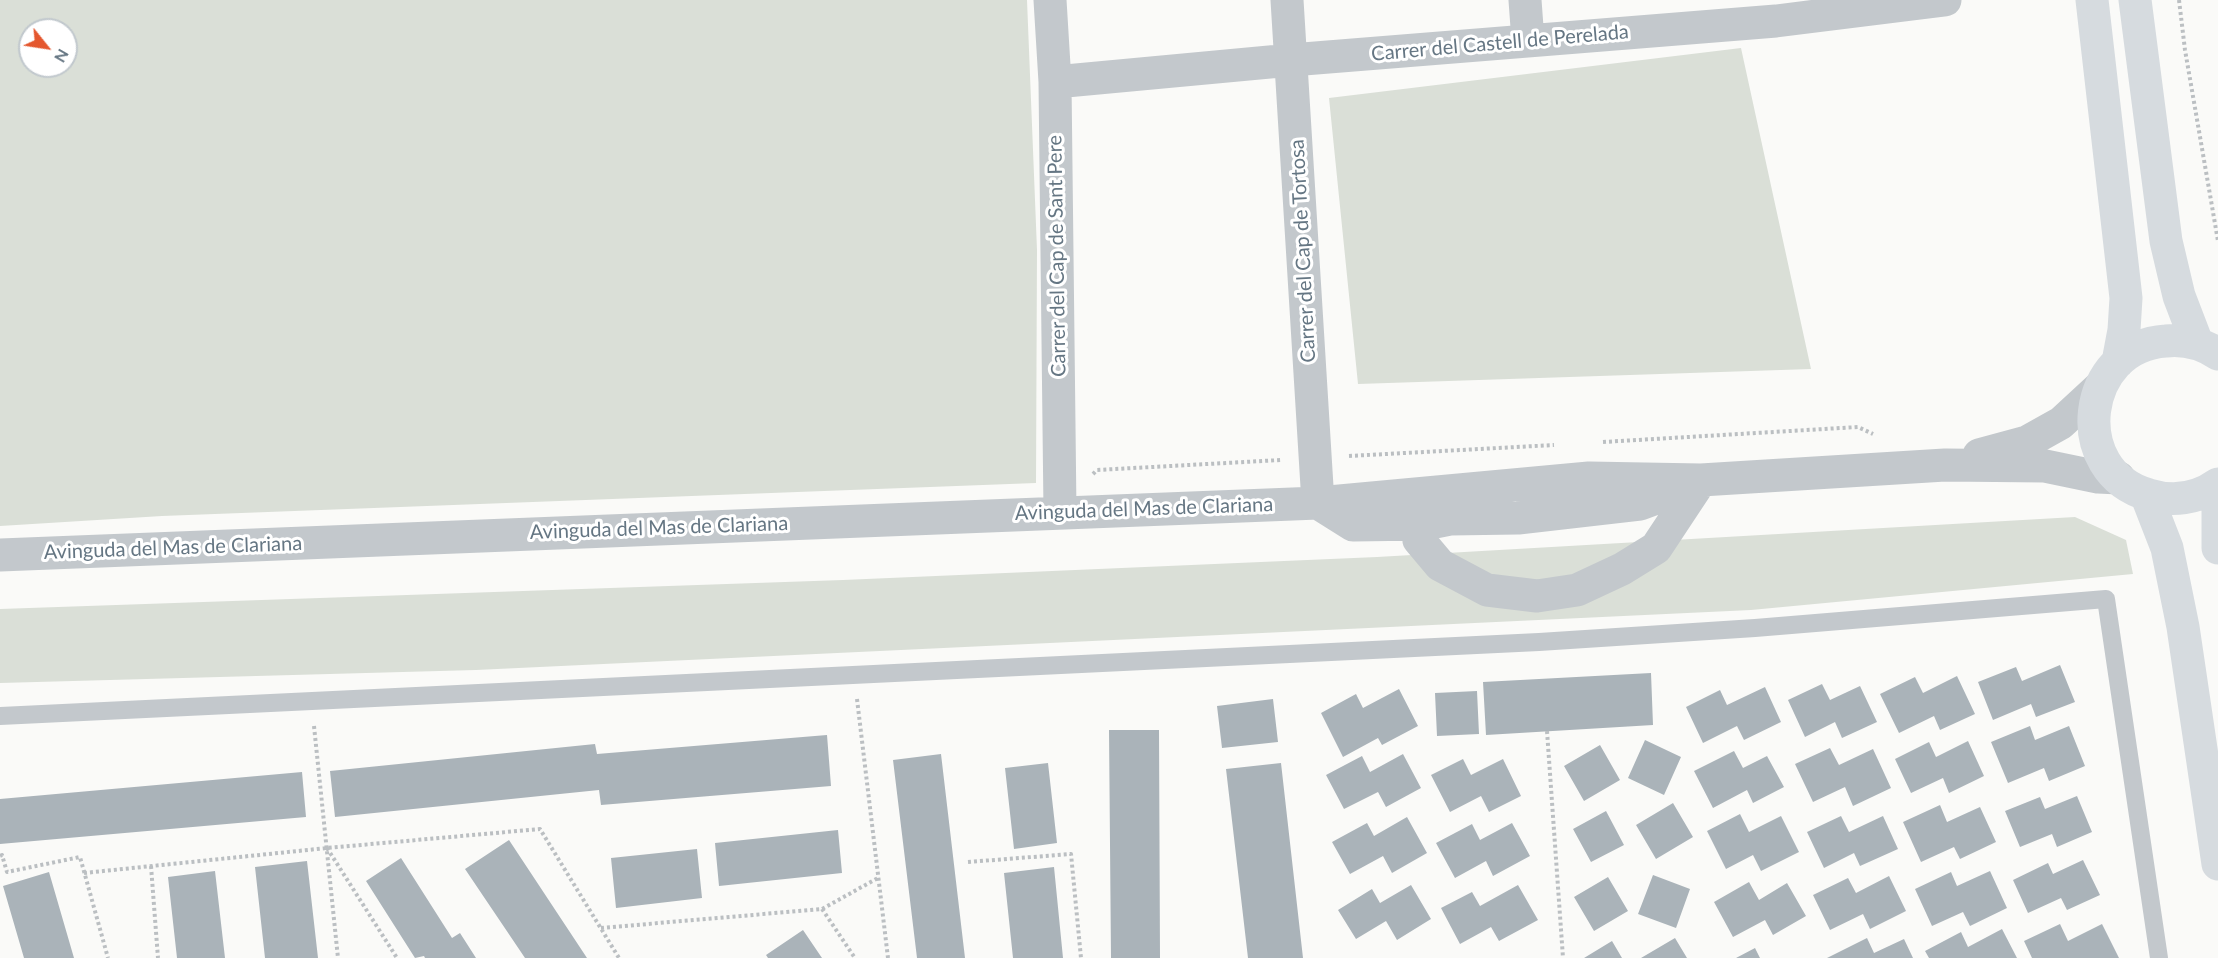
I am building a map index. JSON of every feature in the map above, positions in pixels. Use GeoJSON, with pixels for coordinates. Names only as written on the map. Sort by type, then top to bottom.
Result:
{"type":"FeatureCollection","features":[{"type":"Feature","properties":{"kind":"street","name":"Carrer del Cap de Sant Pere"},"geometry":{"type":"LineString","coordinates":[[1050,0],[1055,82],[1060,512]]}},
{"type":"Feature","properties":{"kind":"street","name":"Carrer del Cap de Tortosa"},"geometry":{"type":"LineString","coordinates":[[1287,0],[1318,503]]}},
{"type":"Feature","properties":{"kind":"street"},"geometry":{"type":"LineString","coordinates":[[1525,0],[1528,41]]}},
{"type":"Feature","properties":{"kind":"street","name":"Carrer del Castell de Perelada"},"geometry":{"type":"LineString","coordinates":[[1055,82],[1291,60],[1764,22],[1827,7],[1945,0]]}},
{"type":"Feature","properties":{"kind":"street"},"geometry":{"type":"LineString","coordinates":[[2092,0],[2126,298],[2124,330],[2109,375],[2095,403],[2093,420],[2095,436],[2104,459],[2132,486],[2167,548],[2183,627],[2218,864]]}},
{"type":"Feature","properties":{"kind":"street"},"geometry":{"type":"LineString","coordinates":[[2135,0],[2166,241],[2179,296],[2207,349]]}},
{"type":"Feature","properties":{"kind":"street"},"geometry":{"type":"LineString","coordinates":[[2109,375],[2131,352],[2146,344],[2180,340],[2207,349]]}},
{"type":"Feature","properties":{"kind":"street","name":"Avinguda del Mas de Clariana"},"geometry":{"type":"LineString","coordinates":[[1946,465],[2027,442],[2061,423],[2109,375]]}},
{"type":"Feature","properties":{"kind":"street","name":"Avinguda del Mas de Clariana"},"geometry":{"type":"LineString","coordinates":[[0,555],[1318,503],[1589,478],[1701,480],[1946,465],[2045,466],[2132,486]]}},
{"type":"Feature","properties":{"kind":"street","name":"Avinguda del Mas de Clariana"},"geometry":{"type":"LineString","coordinates":[[1425,524],[1430,508],[1541,503],[1589,478]]}},
{"type":"Feature","properties":{"kind":"street"},"geometry":{"type":"LineString","coordinates":[[1425,524],[1419,540],[1440,565],[1487,590],[1537,596],[1577,590],[1622,569],[1656,548],[1701,480]]}},
{"type":"Feature","properties":{"kind":"street","name":"Avinguda del Mas de Clariana"},"geometry":{"type":"LineString","coordinates":[[1318,503],[1353,525],[1425,524],[1450,519],[1518,518],[1640,504],[1701,480]]}},
{"type":"Feature","properties":{"kind":"street"},"geometry":{"type":"LineString","coordinates":[[2132,486],[2174,499],[2202,493],[2218,484]]}},
{"type":"Feature","properties":{"kind":"street"},"geometry":{"type":"LineString","coordinates":[[2218,508],[2218,548]]}},
{"type":"Feature","properties":{"kind":"lane"},"geometry":{"type":"LineString","coordinates":[[0,716],[1539,642],[1755,628],[2106,599],[2159,958]]}},
{"type":"Feature","properties":{"kind":"path"},"geometry":{"type":"LineString","coordinates":[[2179,0],[2185,50],[2218,241]]}},
{"type":"Feature","properties":{"kind":"path"},"geometry":{"type":"LineString","coordinates":[[854,675],[888,958]]}},
{"type":"Feature","properties":{"kind":"path"},"geometry":{"type":"LineString","coordinates":[[311,701],[338,958]]}},
{"type":"Feature","properties":{"kind":"path"},"geometry":{"type":"LineString","coordinates":[[1547,731],[1563,958]]}},
{"type":"Feature","properties":{"kind":"path"},"geometry":{"type":"LineString","coordinates":[[84,873],[540,829],[620,958]]}},
{"type":"Feature","properties":{"kind":"path"},"geometry":{"type":"LineString","coordinates":[[327,848],[397,958]]}},
{"type":"Feature","properties":{"kind":"path"},"geometry":{"type":"LineString","coordinates":[[968,862],[1071,854],[1081,958]]}},
{"type":"Feature","properties":{"kind":"path"},"geometry":{"type":"LineString","coordinates":[[0,856],[2,855],[7,872],[80,857],[108,958]]}},
{"type":"Feature","properties":{"kind":"path"},"geometry":{"type":"LineString","coordinates":[[151,866],[158,958]]}},
{"type":"Feature","properties":{"kind":"path"},"geometry":{"type":"LineString","coordinates":[[601,928],[822,909],[878,878]]}},
{"type":"Feature","properties":{"kind":"path"},"geometry":{"type":"LineString","coordinates":[[822,909],[855,958]]}},
{"type":"Feature","properties":{"kind":"shaded area"},"geometry":{"type":"Polygon","coordinates":[[[0,0],[1027,0],[1037,250],[1036,483],[162,516],[0,526],[0,0]]]}},
{"type":"Feature","properties":{"kind":"shaded area"},"geometry":{"type":"Polygon","coordinates":[[[1741,48],[1811,369],[1358,384],[1329,98],[1741,48]]]}},
{"type":"Feature","properties":{"kind":"shaded area"},"geometry":{"type":"Polygon","coordinates":[[[2075,517],[2126,540],[2133,574],[1751,610],[476,670],[0,683],[0,609],[843,580],[1377,557],[2075,517]]]}},
{"type":"Feature","properties":{"kind":"building"},"geometry":{"type":"Polygon","coordinates":[[[2060,665],[2075,702],[2036,717],[2031,704],[1993,720],[1978,682],[2016,667],[2022,681],[2060,665]]]}},
{"type":"Feature","properties":{"kind":"building"},"geometry":{"type":"Polygon","coordinates":[[[1651,673],[1653,725],[1486,735],[1483,682],[1651,673]]]}},
{"type":"Feature","properties":{"kind":"building"},"geometry":{"type":"Polygon","coordinates":[[[1957,676],[1975,714],[1940,730],[1934,716],[1899,733],[1880,694],[1915,677],[1923,693],[1957,676]]]}},
{"type":"Feature","properties":{"kind":"building"},"geometry":{"type":"Polygon","coordinates":[[[1822,684],[1830,700],[1860,686],[1877,722],[1842,738],[1835,722],[1805,737],[1788,700],[1822,684]]]}},
{"type":"Feature","properties":{"kind":"building"},"geometry":{"type":"Polygon","coordinates":[[[1765,687],[1781,722],[1744,740],[1737,726],[1703,743],[1686,707],[1720,690],[1727,705],[1765,687]]]}},
{"type":"Feature","properties":{"kind":"building"},"geometry":{"type":"Polygon","coordinates":[[[1399,689],[1418,726],[1382,745],[1378,738],[1343,757],[1321,713],[1356,694],[1363,708],[1399,689]]]}},
{"type":"Feature","properties":{"kind":"building"},"geometry":{"type":"Polygon","coordinates":[[[1477,691],[1479,734],[1437,736],[1435,693],[1477,691]]]}},
{"type":"Feature","properties":{"kind":"building"},"geometry":{"type":"Polygon","coordinates":[[[1273,699],[1278,742],[1222,748],[1217,706],[1273,699]]]}},
{"type":"Feature","properties":{"kind":"building"},"geometry":{"type":"Polygon","coordinates":[[[2030,726],[2035,740],[2069,726],[2085,766],[2049,781],[2044,768],[2008,783],[1991,742],[2030,726]]]}},
{"type":"Feature","properties":{"kind":"building"},"geometry":{"type":"Polygon","coordinates":[[[1109,730],[1159,730],[1160,958],[1111,958],[1109,730]]]}},
{"type":"Feature","properties":{"kind":"building"},"geometry":{"type":"Polygon","coordinates":[[[827,735],[831,786],[601,805],[599,790],[335,817],[330,771],[595,744],[597,754],[827,735]]]}},
{"type":"Feature","properties":{"kind":"building"},"geometry":{"type":"Polygon","coordinates":[[[1645,740],[1681,757],[1664,795],[1628,778],[1645,740]]]}},
{"type":"Feature","properties":{"kind":"building"},"geometry":{"type":"Polygon","coordinates":[[[1968,741],[1984,776],[1949,793],[1943,778],[1911,793],[1895,759],[1929,742],[1936,757],[1968,741]]]}},
{"type":"Feature","properties":{"kind":"building"},"geometry":{"type":"Polygon","coordinates":[[[1600,745],[1620,780],[1584,801],[1564,766],[1600,745]]]}},
{"type":"Feature","properties":{"kind":"building"},"geometry":{"type":"Polygon","coordinates":[[[1830,748],[1839,765],[1873,749],[1891,788],[1853,806],[1845,787],[1813,802],[1795,764],[1830,748]]]}},
{"type":"Feature","properties":{"kind":"building"},"geometry":{"type":"Polygon","coordinates":[[[1734,751],[1743,768],[1767,756],[1784,787],[1753,803],[1747,790],[1713,808],[1694,771],[1734,751]]]}},
{"type":"Feature","properties":{"kind":"building"},"geometry":{"type":"Polygon","coordinates":[[[941,754],[965,958],[917,958],[893,760],[941,754]]]}},
{"type":"Feature","properties":{"kind":"building"},"geometry":{"type":"Polygon","coordinates":[[[1403,754],[1421,788],[1386,807],[1378,792],[1344,809],[1326,775],[1362,756],[1370,772],[1403,754]]]}},
{"type":"Feature","properties":{"kind":"building"},"geometry":{"type":"Polygon","coordinates":[[[1463,759],[1471,775],[1503,759],[1521,796],[1489,812],[1481,796],[1450,812],[1431,775],[1463,759]]]}},
{"type":"Feature","properties":{"kind":"building"},"geometry":{"type":"Polygon","coordinates":[[[1048,763],[1057,843],[1014,849],[1005,768],[1048,763]]]}},
{"type":"Feature","properties":{"kind":"building"},"geometry":{"type":"Polygon","coordinates":[[[1281,763],[1303,958],[1248,958],[1226,769],[1281,763]]]}},
{"type":"Feature","properties":{"kind":"building"},"geometry":{"type":"Polygon","coordinates":[[[302,772],[306,817],[0,844],[0,799],[302,772]]]}},
{"type":"Feature","properties":{"kind":"building"},"geometry":{"type":"Polygon","coordinates":[[[2077,796],[2092,832],[2057,847],[2052,834],[2020,847],[2005,811],[2040,797],[2045,809],[2077,796]]]}},
{"type":"Feature","properties":{"kind":"building"},"geometry":{"type":"Polygon","coordinates":[[[1673,803],[1693,837],[1656,859],[1636,825],[1673,803]]]}},
{"type":"Feature","properties":{"kind":"building"},"geometry":{"type":"Polygon","coordinates":[[[1940,805],[1947,822],[1980,807],[1996,842],[1960,859],[1954,847],[1921,862],[1903,822],[1940,805]]]}},
{"type":"Feature","properties":{"kind":"building"},"geometry":{"type":"Polygon","coordinates":[[[1606,811],[1624,845],[1591,862],[1573,829],[1606,811]]]}},
{"type":"Feature","properties":{"kind":"building"},"geometry":{"type":"Polygon","coordinates":[[[1740,814],[1749,832],[1781,816],[1799,852],[1761,871],[1753,855],[1726,869],[1707,831],[1740,814]]]}},
{"type":"Feature","properties":{"kind":"building"},"geometry":{"type":"Polygon","coordinates":[[[1841,816],[1849,832],[1883,816],[1898,849],[1860,866],[1854,853],[1824,868],[1807,832],[1841,816]]]}},
{"type":"Feature","properties":{"kind":"building"},"geometry":{"type":"Polygon","coordinates":[[[1407,817],[1427,853],[1392,873],[1383,856],[1350,874],[1332,842],[1367,823],[1374,836],[1407,817]]]}},
{"type":"Feature","properties":{"kind":"building"},"geometry":{"type":"Polygon","coordinates":[[[1512,823],[1530,856],[1493,876],[1486,861],[1455,878],[1436,843],[1472,824],[1480,840],[1512,823]]]}},
{"type":"Feature","properties":{"kind":"building"},"geometry":{"type":"Polygon","coordinates":[[[838,830],[842,873],[719,886],[715,843],[838,830]]]}},
{"type":"Feature","properties":{"kind":"building"},"geometry":{"type":"Polygon","coordinates":[[[509,840],[587,958],[525,958],[465,869],[509,840]]]}},
{"type":"Feature","properties":{"kind":"building"},"geometry":{"type":"Polygon","coordinates":[[[697,849],[702,898],[616,908],[611,858],[697,849]]]}},
{"type":"Feature","properties":{"kind":"building"},"geometry":{"type":"Polygon","coordinates":[[[401,858],[452,938],[460,933],[476,958],[425,958],[424,956],[415,958],[366,881],[401,858]]]}},
{"type":"Feature","properties":{"kind":"building"},"geometry":{"type":"Polygon","coordinates":[[[2083,860],[2100,895],[2067,910],[2061,898],[2028,913],[2013,880],[2048,863],[2053,874],[2083,860]]]}},
{"type":"Feature","properties":{"kind":"building"},"geometry":{"type":"Polygon","coordinates":[[[307,861],[318,958],[265,958],[255,867],[307,861]]]}},
{"type":"Feature","properties":{"kind":"building"},"geometry":{"type":"Polygon","coordinates":[[[1054,867],[1063,958],[1013,958],[1004,873],[1054,867]]]}},
{"type":"Feature","properties":{"kind":"building"},"geometry":{"type":"Polygon","coordinates":[[[215,871],[225,958],[177,958],[168,877],[215,871]]]}},
{"type":"Feature","properties":{"kind":"building"},"geometry":{"type":"Polygon","coordinates":[[[1990,871],[2007,908],[1970,926],[1963,912],[1932,926],[1915,889],[1951,872],[1957,886],[1990,871]]]}},
{"type":"Feature","properties":{"kind":"building"},"geometry":{"type":"Polygon","coordinates":[[[49,872],[74,958],[24,958],[3,886],[49,872]]]}},
{"type":"Feature","properties":{"kind":"building"},"geometry":{"type":"Polygon","coordinates":[[[1653,875],[1690,889],[1676,928],[1638,914],[1653,875]]]}},
{"type":"Feature","properties":{"kind":"building"},"geometry":{"type":"Polygon","coordinates":[[[1889,876],[1906,911],[1870,929],[1863,914],[1830,930],[1813,895],[1848,878],[1856,893],[1889,876]]]}},
{"type":"Feature","properties":{"kind":"building"},"geometry":{"type":"Polygon","coordinates":[[[1608,877],[1628,911],[1594,931],[1574,897],[1608,877]]]}},
{"type":"Feature","properties":{"kind":"building"},"geometry":{"type":"Polygon","coordinates":[[[1749,882],[1759,900],[1787,883],[1806,916],[1773,935],[1765,920],[1733,937],[1714,902],[1749,882]]]}},
{"type":"Feature","properties":{"kind":"building"},"geometry":{"type":"Polygon","coordinates":[[[1411,885],[1431,919],[1397,940],[1386,921],[1356,939],[1338,910],[1372,889],[1380,903],[1411,885]]]}},
{"type":"Feature","properties":{"kind":"building"},"geometry":{"type":"Polygon","coordinates":[[[1518,885],[1538,920],[1499,941],[1491,927],[1460,944],[1441,908],[1472,892],[1480,906],[1518,885]]]}},
{"type":"Feature","properties":{"kind":"building"},"geometry":{"type":"Polygon","coordinates":[[[2060,924],[2068,941],[2102,924],[2119,958],[2032,958],[2024,941],[2060,924]]]}},
{"type":"Feature","properties":{"kind":"building"},"geometry":{"type":"Polygon","coordinates":[[[2002,929],[2017,958],[1929,958],[1925,951],[1961,932],[1968,947],[2002,929]]]}},
{"type":"Feature","properties":{"kind":"building"},"geometry":{"type":"Polygon","coordinates":[[[803,930],[822,958],[768,958],[766,955],[803,930]]]}},
{"type":"Feature","properties":{"kind":"building"},"geometry":{"type":"Polygon","coordinates":[[[1675,938],[1687,958],[1641,958],[1675,938]]]}},
{"type":"Feature","properties":{"kind":"building"},"geometry":{"type":"Polygon","coordinates":[[[1867,938],[1874,953],[1904,939],[1913,958],[1827,958],[1867,938]]]}},
{"type":"Feature","properties":{"kind":"building"},"geometry":{"type":"Polygon","coordinates":[[[1612,941],[1622,958],[1584,958],[1612,941]]]}},
{"type":"Feature","properties":{"kind":"building"},"geometry":{"type":"Polygon","coordinates":[[[1755,948],[1760,958],[1736,958],[1755,948]]]}}]}
